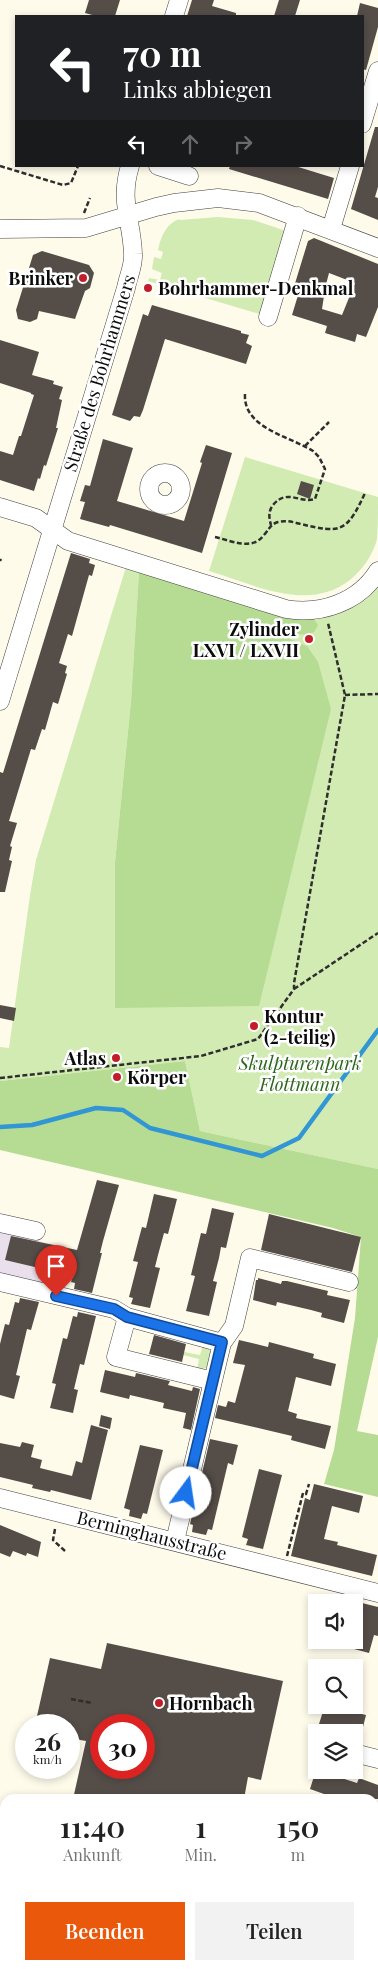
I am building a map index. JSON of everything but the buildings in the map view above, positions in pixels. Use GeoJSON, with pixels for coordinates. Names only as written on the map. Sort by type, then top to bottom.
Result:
{"type":"FeatureCollection","features":[{"type":"Feature","properties":{"kind":"street"},"geometry":{"type":"LineString","coordinates":[[174,15],[179,0]]}},
{"type":"Feature","properties":{"kind":"street"},"geometry":{"type":"LineString","coordinates":[[364,117],[378,71]]}},
{"type":"Feature","properties":{"kind":"street","name":"Straße des Bohrhammers"},"geometry":{"type":"LineString","coordinates":[[0,700],[134,257],[133,242],[126,216],[125,189],[130,167]]}},
{"type":"Feature","properties":{"kind":"street"},"geometry":{"type":"LineString","coordinates":[[161,167],[189,176]]}},
{"type":"Feature","properties":{"kind":"street"},"geometry":{"type":"LineString","coordinates":[[331,229],[350,167]]}},
{"type":"Feature","properties":{"kind":"street"},"geometry":{"type":"LineString","coordinates":[[0,229],[86,228],[174,203],[218,198],[259,203],[298,216],[378,248]]}},
{"type":"Feature","properties":{"kind":"street"},"geometry":{"type":"LineString","coordinates":[[268,317],[298,216]]}},
{"type":"Feature","properties":{"kind":"street"},"geometry":{"type":"LineString","coordinates":[[0,507],[36,518],[68,541],[273,606],[298,611],[326,609],[352,597],[378,571]]}},
{"type":"Feature","properties":{"kind":"street"},"geometry":{"type":"LineString","coordinates":[[0,1223],[36,1231]]}},
{"type":"Feature","properties":{"kind":"street"},"geometry":{"type":"LineString","coordinates":[[175,1541],[222,1342],[234,1326],[250,1258],[349,1282]]}},
{"type":"Feature","properties":{"kind":"street"},"geometry":{"type":"LineString","coordinates":[[0,1282],[114,1309],[127,1317],[222,1342]]}},
{"type":"Feature","properties":{"kind":"street"},"geometry":{"type":"LineString","coordinates":[[127,1317],[116,1357],[213,1381]]}},
{"type":"Feature","properties":{"kind":"street","name":"Berninghausstraße"},"geometry":{"type":"LineString","coordinates":[[0,1498],[378,1592]]}},
{"type":"Feature","properties":{"kind":"street"},"geometry":{"type":"LineString","coordinates":[[363,1755],[378,1759]]}},
{"type":"Feature","properties":{"kind":"path"},"geometry":{"type":"LineString","coordinates":[[0,166],[64,185],[71,183],[78,167]]}},
{"type":"Feature","properties":{"kind":"path"},"geometry":{"type":"LineString","coordinates":[[85,218],[84,211],[90,198]]}},
{"type":"Feature","properties":{"kind":"path"},"geometry":{"type":"LineString","coordinates":[[245,394],[247,410],[251,416],[263,426],[305,446],[319,457],[325,469],[317,497],[310,501],[292,497],[278,501],[269,513],[271,525]]}},
{"type":"Feature","properties":{"kind":"path"},"geometry":{"type":"LineString","coordinates":[[305,446],[329,422]]}},
{"type":"Feature","properties":{"kind":"path"},"geometry":{"type":"LineString","coordinates":[[215,536],[249,544],[261,539],[271,525],[276,522],[289,521],[325,530],[341,528],[350,520],[365,494]]}},
{"type":"Feature","properties":{"kind":"path"},"geometry":{"type":"LineString","coordinates":[[294,989],[295,973],[345,695],[326,609]]}},
{"type":"Feature","properties":{"kind":"path"},"geometry":{"type":"LineString","coordinates":[[345,695],[378,694]]}},
{"type":"Feature","properties":{"kind":"path"},"geometry":{"type":"LineString","coordinates":[[0,1078],[201,1056],[258,1039],[294,989],[378,933]]}},
{"type":"Feature","properties":{"kind":"path"},"geometry":{"type":"LineString","coordinates":[[284,1568],[303,1493],[306,1494],[309,1484]]}},
{"type":"Feature","properties":{"kind":"path"},"geometry":{"type":"LineString","coordinates":[[59,1513],[53,1540],[65,1551]]}},
{"type":"Feature","properties":{"kind":"path"},"geometry":{"type":"LineString","coordinates":[[71,1698],[92,1703]]}},
{"type":"Feature","properties":{"kind":"shaded area"},"geometry":{"type":"Polygon","coordinates":[[[0,1232],[64,1247],[53,1291],[0,1278],[0,1232]]]}},
{"type":"Feature","properties":{"kind":"green space"},"geometry":{"type":"Polygon","coordinates":[[[218,217],[253,220],[286,231],[263,315],[148,281],[149,278],[160,280],[162,273],[152,269],[154,257],[161,259],[163,252],[158,250],[159,245],[165,231],[174,221],[179,219],[218,217]]]}},
{"type":"Feature","properties":{"kind":"green space"},"geometry":{"type":"Polygon","coordinates":[[[245,457],[378,497],[377,539],[373,551],[367,561],[350,580],[334,590],[299,595],[280,593],[209,571],[245,457]]]}},
{"type":"Feature","properties":{"kind":"green space","name":"Skulpturenpark Flottmann"},"geometry":{"type":"Polygon","coordinates":[[[126,567],[139,572],[131,701],[115,862],[115,1007],[307,646],[286,637],[287,632],[307,635],[312,617],[378,583],[378,1169],[200,1131],[185,1061],[0,1081],[0,1047],[9,1048],[36,860],[126,567]]]}},
{"type":"Feature","properties":{"kind":"green space"},"geometry":{"type":"Polygon","coordinates":[[[139,572],[312,617],[318,625],[314,632],[307,635],[287,633],[286,637],[307,646],[318,662],[331,709],[259,1006],[115,1008],[115,862],[131,701],[139,572]]]}},
{"type":"Feature","properties":{"kind":"green space"},"geometry":{"type":"Polygon","coordinates":[[[185,1061],[200,1131],[378,1169],[378,1337],[357,1431],[378,1435],[378,1497],[324,1484],[334,1450],[355,1318],[361,1237],[333,1228],[0,1150],[0,1081],[185,1061]]]}},
{"type":"Feature","properties":{"kind":"green space"},"geometry":{"type":"Polygon","coordinates":[[[203,1345],[209,1349],[211,1355],[206,1368],[197,1370],[199,1359],[183,1355],[184,1352],[200,1355],[203,1345]]]}},
{"type":"Feature","properties":{"kind":"waterway"},"geometry":{"type":"LineString","coordinates":[[0,1127],[32,1125],[96,1108],[123,1110],[150,1128],[262,1156],[299,1138],[378,1030]]}},
{"type":"Feature","properties":{"kind":"place","name":"Brinker"},"geometry":{"type":"Point","coordinates":[83,278]}},
{"type":"Feature","properties":{"kind":"place","name":"Bohrhammer-Denkmal"},"geometry":{"type":"Point","coordinates":[148,288]}},
{"type":"Feature","properties":{"kind":"place","name":"Zylinder LXVI / LXVII"},"geometry":{"type":"Point","coordinates":[309,639]}},
{"type":"Feature","properties":{"kind":"place","name":"Kontur (2-teilig)"},"geometry":{"type":"Point","coordinates":[254,1026]}},
{"type":"Feature","properties":{"kind":"place","name":"Atlas"},"geometry":{"type":"Point","coordinates":[116,1058]}},
{"type":"Feature","properties":{"kind":"place","name":"Körper"},"geometry":{"type":"Point","coordinates":[117,1077]}},
{"type":"Feature","properties":{"kind":"place","name":"Hornbach"},"geometry":{"type":"Point","coordinates":[159,1703]}},
{"type":"Feature","properties":{"kind":"route"},"geometry":{"type":"LineString","coordinates":[[56,1296],[114,1309],[127,1317],[222,1342],[186,1493]]}}]}
